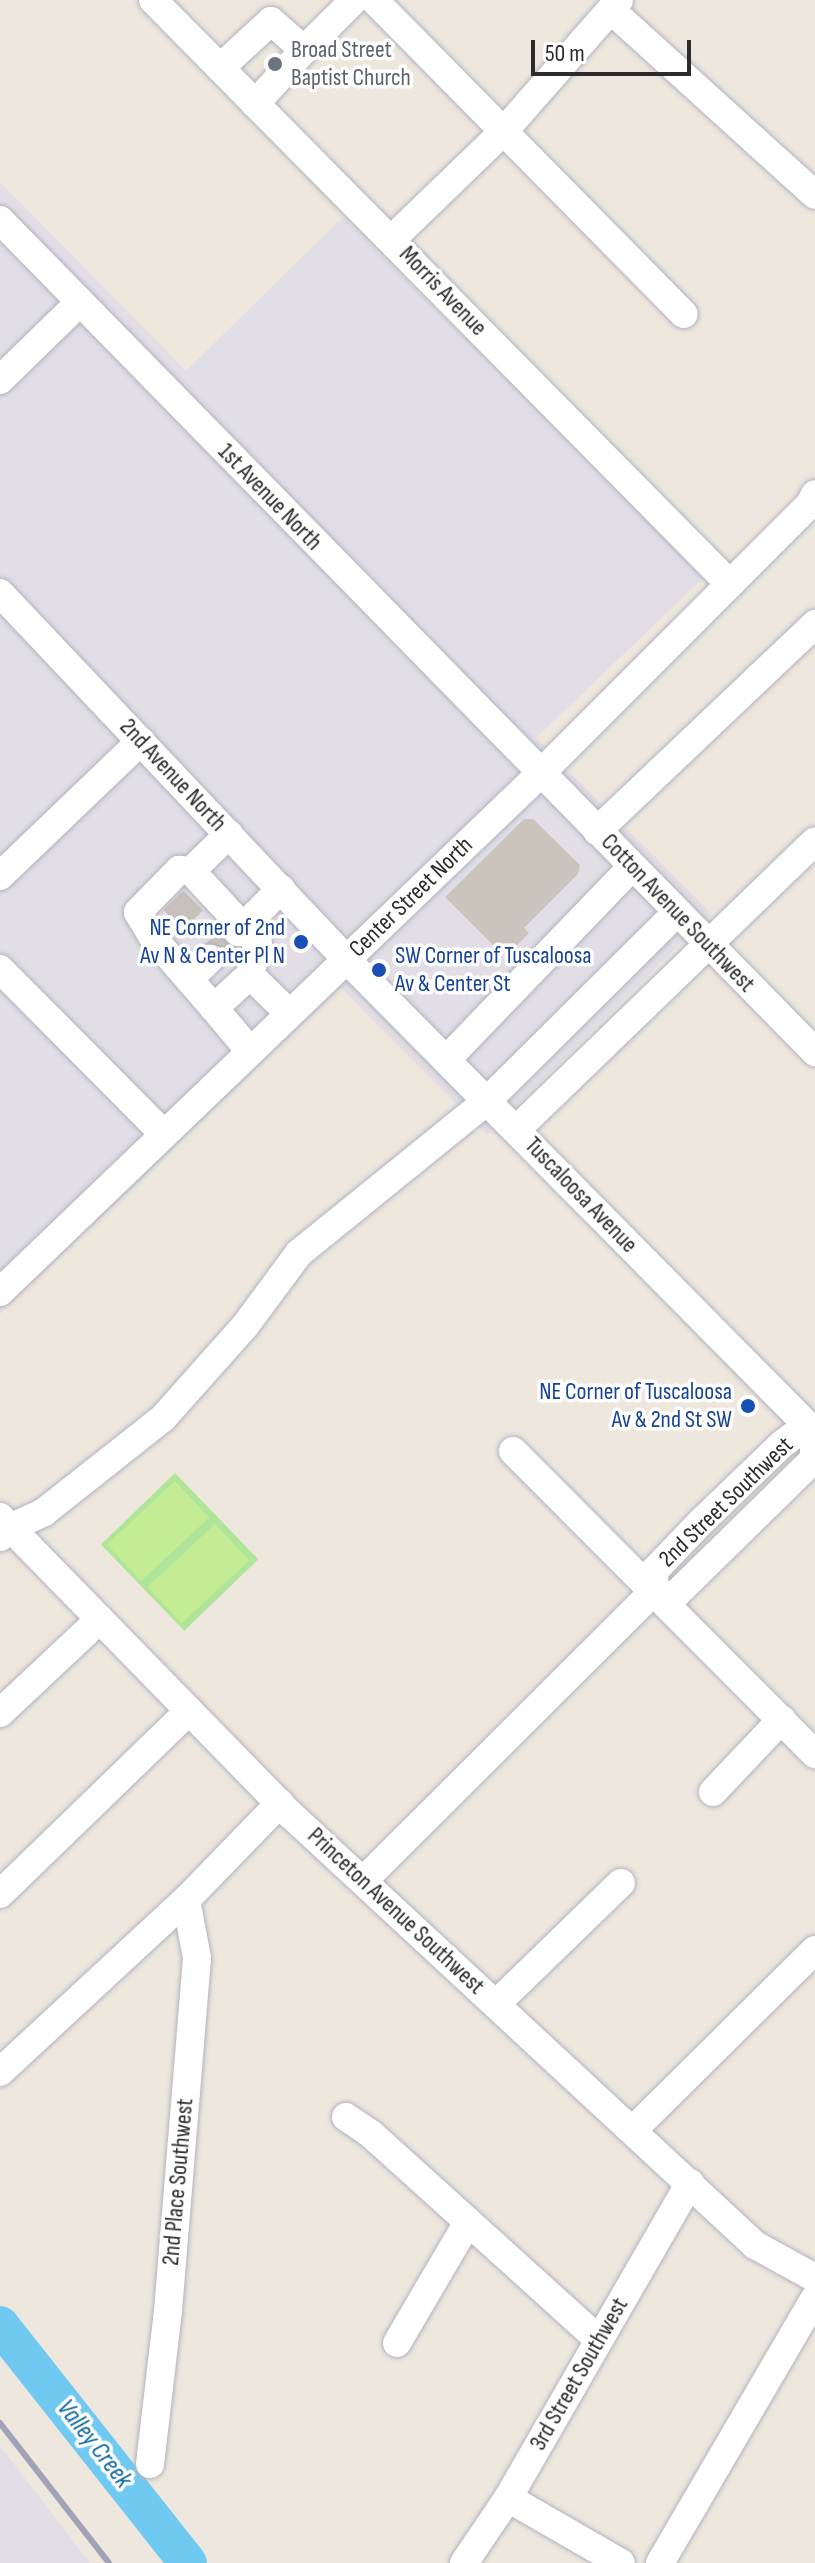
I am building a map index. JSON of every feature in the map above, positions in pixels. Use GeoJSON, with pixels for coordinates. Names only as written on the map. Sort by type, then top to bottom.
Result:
{"type":"FeatureCollection","features":[{"type":"Feature","properties":{"kind":"street"},"geometry":{"type":"LineString","coordinates":[[255,104],[354,0]]}},
{"type":"Feature","properties":{"kind":"street"},"geometry":{"type":"LineString","coordinates":[[374,0],[684,314]]}},
{"type":"Feature","properties":{"kind":"street","name":"Morris Avenue"},"geometry":{"type":"LineString","coordinates":[[163,3],[255,104],[392,239],[730,584]]}},
{"type":"Feature","properties":{"kind":"street"},"geometry":{"type":"LineString","coordinates":[[392,239],[504,131],[615,5],[815,195]]}},
{"type":"Feature","properties":{"kind":"street"},"geometry":{"type":"LineString","coordinates":[[220,68],[265,23],[277,24],[304,50]]}},
{"type":"Feature","properties":{"kind":"street","name":"1st Avenue North"},"geometry":{"type":"LineString","coordinates":[[0,220],[540,774]]}},
{"type":"Feature","properties":{"kind":"street"},"geometry":{"type":"LineString","coordinates":[[0,380],[80,302]]}},
{"type":"Feature","properties":{"kind":"street","name":"Center Street North"},"geometry":{"type":"LineString","coordinates":[[0,1292],[540,774],[730,584],[815,494]]}},
{"type":"Feature","properties":{"kind":"street","name":"2nd Avenue North"},"geometry":{"type":"LineString","coordinates":[[3,603],[141,741],[346,959]]}},
{"type":"Feature","properties":{"kind":"street"},"geometry":{"type":"LineString","coordinates":[[597,831],[815,624]]}},
{"type":"Feature","properties":{"kind":"street"},"geometry":{"type":"LineString","coordinates":[[0,876],[141,741]]}},
{"type":"Feature","properties":{"kind":"street","name":"Cotton Avenue Southwest"},"geometry":{"type":"LineString","coordinates":[[540,774],[815,1052]]}},
{"type":"Feature","properties":{"kind":"street"},"geometry":{"type":"LineString","coordinates":[[199,884],[229,834]]}},
{"type":"Feature","properties":{"kind":"street"},"geometry":{"type":"LineString","coordinates":[[517,1129],[815,841]]}},
{"type":"Feature","properties":{"kind":"street"},"geometry":{"type":"LineString","coordinates":[[447,1059],[632,867]]}},
{"type":"Feature","properties":{"kind":"street"},"geometry":{"type":"LineString","coordinates":[[214,1008],[250,975],[258,943],[199,884],[179,870],[138,912],[164,930],[189,979],[250,1051]]}},
{"type":"Feature","properties":{"kind":"street"},"geometry":{"type":"LineString","coordinates":[[241,929],[281,889]]}},
{"type":"Feature","properties":{"kind":"street"},"geometry":{"type":"LineString","coordinates":[[3,1527],[44,1512],[163,1418],[245,1326],[299,1253],[488,1100],[677,912]]}},
{"type":"Feature","properties":{"kind":"street"},"geometry":{"type":"LineString","coordinates":[[189,979],[210,959]]}},
{"type":"Feature","properties":{"kind":"street","name":"Tuscaloosa Avenue"},"geometry":{"type":"LineString","coordinates":[[346,959],[815,1432]]}},
{"type":"Feature","properties":{"kind":"street"},"geometry":{"type":"LineString","coordinates":[[0,969],[164,1134]]}},
{"type":"Feature","properties":{"kind":"street"},"geometry":{"type":"LineString","coordinates":[[250,975],[289,1013]]}},
{"type":"Feature","properties":{"kind":"street","name":"2nd Street Southwest"},"geometry":{"type":"LineString","coordinates":[[653,1592],[674,1596],[814,1459],[815,1432]]}},
{"type":"Feature","properties":{"kind":"street"},"geometry":{"type":"LineString","coordinates":[[513,1451],[653,1592]]}},
{"type":"Feature","properties":{"kind":"street","name":"Princeton Avenue Southwest"},"geometry":{"type":"LineString","coordinates":[[3,1527],[100,1619],[280,1803],[755,2245],[815,2278]]}},
{"type":"Feature","properties":{"kind":"street","name":"2nd Street Southwest"},"geometry":{"type":"LineString","coordinates":[[653,1592],[815,1754]]}},
{"type":"Feature","properties":{"kind":"street","name":"2nd Street Southwest"},"geometry":{"type":"LineString","coordinates":[[365,1879],[653,1592]]}},
{"type":"Feature","properties":{"kind":"street"},"geometry":{"type":"LineString","coordinates":[[0,1713],[100,1619]]}},
{"type":"Feature","properties":{"kind":"street"},"geometry":{"type":"LineString","coordinates":[[0,1894],[189,1711]]}},
{"type":"Feature","properties":{"kind":"street"},"geometry":{"type":"LineString","coordinates":[[713,1792],[782,1719]]}},
{"type":"Feature","properties":{"kind":"street"},"geometry":{"type":"LineString","coordinates":[[0,2072],[186,1900],[280,1803]]}},
{"type":"Feature","properties":{"kind":"street"},"geometry":{"type":"LineString","coordinates":[[496,2004],[621,1883]]}},
{"type":"Feature","properties":{"kind":"street","name":"2nd Place Southwest"},"geometry":{"type":"LineString","coordinates":[[150,2464],[168,2311],[197,1958],[186,1900]]}},
{"type":"Feature","properties":{"kind":"street"},"geometry":{"type":"LineString","coordinates":[[633,2130],[815,1950]]}},
{"type":"Feature","properties":{"kind":"street"},"geometry":{"type":"LineString","coordinates":[[346,2117],[371,2134],[599,2340]]}},
{"type":"Feature","properties":{"kind":"street","name":"3rd Street Southwest"},"geometry":{"type":"LineString","coordinates":[[464,2563],[508,2498],[690,2183]]}},
{"type":"Feature","properties":{"kind":"street"},"geometry":{"type":"LineString","coordinates":[[397,2343],[468,2222]]}},
{"type":"Feature","properties":{"kind":"street"},"geometry":{"type":"LineString","coordinates":[[660,2563],[815,2298]]}},
{"type":"Feature","properties":{"kind":"street"},"geometry":{"type":"LineString","coordinates":[[508,2498],[621,2563]]}},
{"type":"Feature","properties":{"kind":"shaded area"},"geometry":{"type":"Polygon","coordinates":[[[0,182],[186,371],[343,217],[705,576],[536,738],[711,913],[487,1135],[341,988],[0,1314],[0,182]]]}},
{"type":"Feature","properties":{"kind":"shaded area"},"geometry":{"type":"Polygon","coordinates":[[[0,2446],[90,2563],[0,2563],[0,2446]]]}},
{"type":"Feature","properties":{"kind":"green space"},"geometry":{"type":"Polygon","coordinates":[[[175,1473],[258,1559],[184,1631],[101,1545],[175,1473]]]}},
{"type":"Feature","properties":{"kind":"green space"},"geometry":{"type":"Polygon","coordinates":[[[175,1481],[209,1518],[141,1581],[107,1544],[175,1481]]]}},
{"type":"Feature","properties":{"kind":"green space"},"geometry":{"type":"Polygon","coordinates":[[[215,1524],[249,1561],[182,1623],[148,1587],[215,1524]]]}},
{"type":"Feature","properties":{"kind":"building"},"geometry":{"type":"Polygon","coordinates":[[[524,819],[533,819],[580,865],[578,874],[524,928],[529,933],[514,948],[508,943],[499,951],[445,897],[524,819]]]}},
{"type":"Feature","properties":{"kind":"waterway","name":"Valley Creek"},"geometry":{"type":"LineString","coordinates":[[0,2325],[188,2563]]}},
{"type":"Feature","properties":{"kind":"tunnel"},"geometry":{"type":"LineString","coordinates":[[173,920],[200,894]]}},
{"type":"Feature","properties":{"kind":"tunnel"},"geometry":{"type":"LineString","coordinates":[[210,959],[238,932]]}},
{"type":"Feature","properties":{"kind":"railway"},"geometry":{"type":"LineString","coordinates":[[0,2423],[109,2563]]}},
{"type":"Feature","properties":{"kind":"place","name":"Broad Street Baptist Church"},"geometry":{"type":"Point","coordinates":[275,64]}},
{"type":"Feature","properties":{"kind":"place","name":"NE Corner of 2nd Av N & Center Pl N"},"geometry":{"type":"Point","coordinates":[301,942]}},
{"type":"Feature","properties":{"kind":"place","name":"SW Corner of Tuscaloosa Av & Center St"},"geometry":{"type":"Point","coordinates":[379,970]}},
{"type":"Feature","properties":{"kind":"place","name":"NE Corner of Tuscaloosa Av & 2nd St SW"},"geometry":{"type":"Point","coordinates":[748,1406]}}]}
